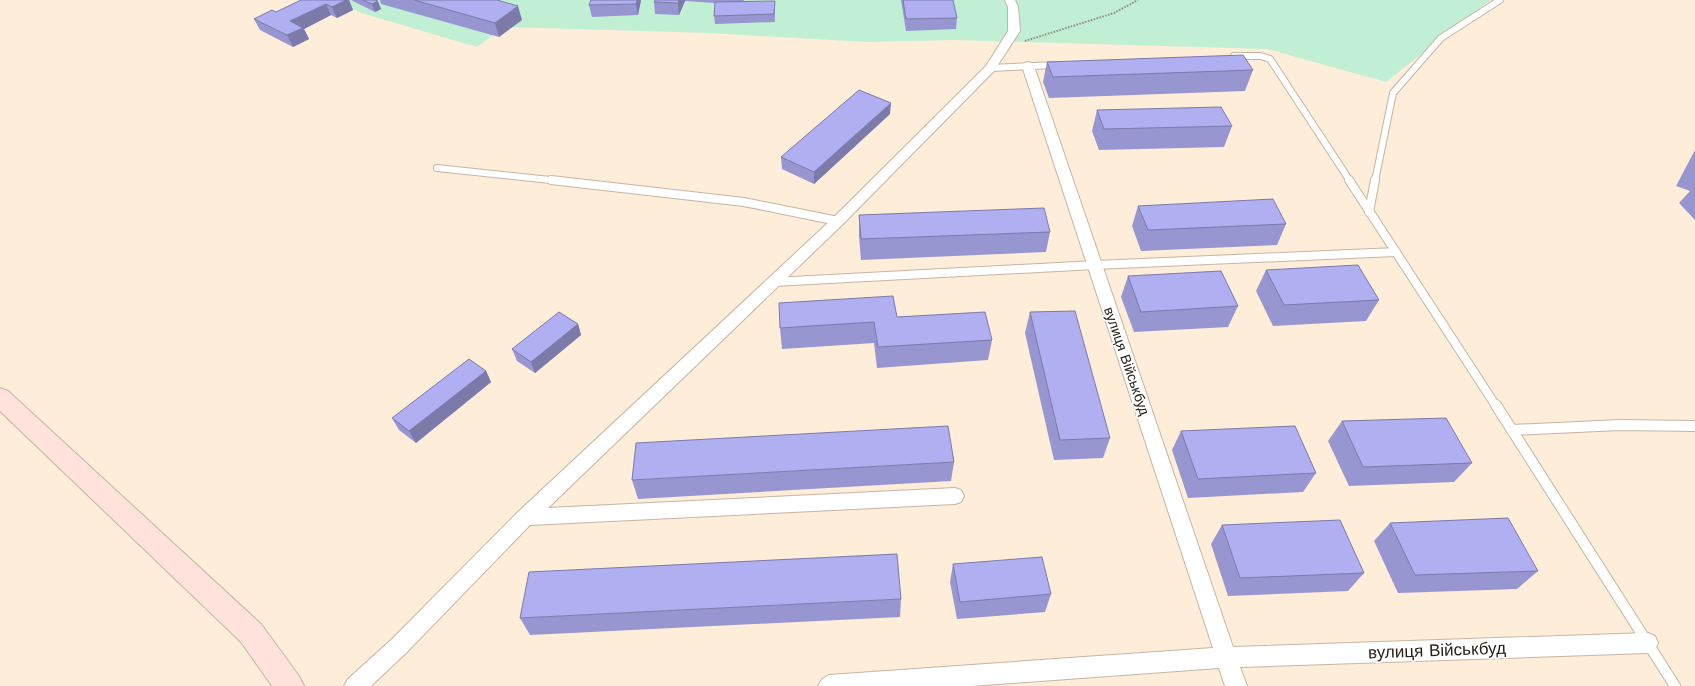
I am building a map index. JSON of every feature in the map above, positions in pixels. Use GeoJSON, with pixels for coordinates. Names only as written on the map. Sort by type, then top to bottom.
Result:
{"type":"FeatureCollection","features":[{"type":"Feature","properties":{"kind":"main road"},"geometry":{"type":"LineString","coordinates":[[0,396],[251,633],[289,686]]}},
{"type":"Feature","properties":{"kind":"street"},"geometry":{"type":"LineString","coordinates":[[355,686],[399,646],[526,517],[838,221],[990,68],[1014,32],[1013,7],[1010,0]]}},
{"type":"Feature","properties":{"kind":"street","name":"вулиця Військбуд"},"geometry":{"type":"LineString","coordinates":[[1028,66],[1236,686]]}},
{"type":"Feature","properties":{"kind":"street"},"geometry":{"type":"LineString","coordinates":[[526,517],[955,496]]}},
{"type":"Feature","properties":{"kind":"street","name":"вулиця Військбуд"},"geometry":{"type":"LineString","coordinates":[[829,686],[981,681],[1227,656],[1648,643]]}},
{"type":"Feature","properties":{"kind":"lane"},"geometry":{"type":"LineString","coordinates":[[1369,212],[1393,93],[1441,38],[1500,0]]}},
{"type":"Feature","properties":{"kind":"lane"},"geometry":{"type":"LineString","coordinates":[[1227,56],[1251,55],[1270,59],[1512,430],[1675,686]]}},
{"type":"Feature","properties":{"kind":"lane"},"geometry":{"type":"LineString","coordinates":[[990,68],[1068,64]]}},
{"type":"Feature","properties":{"kind":"lane"},"geometry":{"type":"LineString","coordinates":[[437,168],[665,192],[744,202],[838,221]]}},
{"type":"Feature","properties":{"kind":"lane"},"geometry":{"type":"LineString","coordinates":[[773,282],[1095,265],[1396,252]]}},
{"type":"Feature","properties":{"kind":"lane"},"geometry":{"type":"LineString","coordinates":[[1512,430],[1620,425],[1695,426]]}},
{"type":"Feature","properties":{"kind":"path"},"geometry":{"type":"LineString","coordinates":[[1004,48],[1114,13],[1138,0]]}},
{"type":"Feature","properties":{"kind":"green space"},"geometry":{"type":"Polygon","coordinates":[[[337,0],[1490,0],[1386,82],[1267,49],[955,40],[867,42],[707,33],[504,27],[477,47],[361,13],[337,0]]]}},
{"type":"Feature","properties":{"kind":"building"},"geometry":{"type":"Polygon","coordinates":[[[301,0],[346,0],[332,7],[326,4],[290,21],[303,28],[287,35],[254,19],[272,10],[276,12],[301,0]]]}},
{"type":"Feature","properties":{"kind":"building"},"geometry":{"type":"Polygon","coordinates":[[[363,0],[375,0],[378,1],[372,4],[363,0]]]}},
{"type":"Feature","properties":{"kind":"building"},"geometry":{"type":"Polygon","coordinates":[[[414,0],[497,0],[518,6],[495,23],[414,0]]]}},
{"type":"Feature","properties":{"kind":"building"},"geometry":{"type":"Polygon","coordinates":[[[591,0],[637,0],[636,4],[589,5],[591,0]]]}},
{"type":"Feature","properties":{"kind":"building"},"geometry":{"type":"Polygon","coordinates":[[[655,0],[679,0],[678,3],[654,2],[655,0]]]}},
{"type":"Feature","properties":{"kind":"building"},"geometry":{"type":"Polygon","coordinates":[[[903,0],[953,0],[957,18],[906,19],[903,0]]]}},
{"type":"Feature","properties":{"kind":"building"},"geometry":{"type":"Polygon","coordinates":[[[775,1],[774,14],[714,16],[715,2],[775,1]]]}},
{"type":"Feature","properties":{"kind":"building"},"geometry":{"type":"Polygon","coordinates":[[[1243,55],[1253,70],[1053,77],[1047,62],[1243,55]]]}},
{"type":"Feature","properties":{"kind":"building"},"geometry":{"type":"Polygon","coordinates":[[[859,90],[891,103],[814,172],[781,157],[859,90]]]}},
{"type":"Feature","properties":{"kind":"building"},"geometry":{"type":"Polygon","coordinates":[[[1221,107],[1232,126],[1104,129],[1097,110],[1221,107]]]}},
{"type":"Feature","properties":{"kind":"building"},"geometry":{"type":"Polygon","coordinates":[[[1273,199],[1286,224],[1148,230],[1138,206],[1273,199]]]}},
{"type":"Feature","properties":{"kind":"building"},"geometry":{"type":"Polygon","coordinates":[[[1044,208],[1050,232],[861,239],[859,215],[1044,208]]]}},
{"type":"Feature","properties":{"kind":"building"},"geometry":{"type":"Polygon","coordinates":[[[1358,265],[1379,300],[1284,305],[1266,270],[1358,265]]]}},
{"type":"Feature","properties":{"kind":"building"},"geometry":{"type":"Polygon","coordinates":[[[1221,271],[1238,306],[1141,312],[1128,276],[1221,271]]]}},
{"type":"Feature","properties":{"kind":"building"},"geometry":{"type":"Polygon","coordinates":[[[893,296],[897,317],[985,312],[992,340],[878,347],[874,322],[780,328],[779,303],[893,296]]]}},
{"type":"Feature","properties":{"kind":"building"},"geometry":{"type":"Polygon","coordinates":[[[1075,311],[1110,438],[1060,440],[1030,312],[1075,311]]]}},
{"type":"Feature","properties":{"kind":"building"},"geometry":{"type":"Polygon","coordinates":[[[559,312],[578,324],[531,362],[512,349],[559,312]]]}},
{"type":"Feature","properties":{"kind":"building"},"geometry":{"type":"Polygon","coordinates":[[[469,359],[486,371],[409,431],[392,418],[469,359]]]}},
{"type":"Feature","properties":{"kind":"building"},"geometry":{"type":"Polygon","coordinates":[[[1446,418],[1472,463],[1363,467],[1342,421],[1446,418]]]}},
{"type":"Feature","properties":{"kind":"building"},"geometry":{"type":"Polygon","coordinates":[[[948,426],[954,462],[632,480],[636,443],[948,426]]]}},
{"type":"Feature","properties":{"kind":"building"},"geometry":{"type":"Polygon","coordinates":[[[1295,426],[1316,473],[1198,479],[1181,431],[1295,426]]]}},
{"type":"Feature","properties":{"kind":"building"},"geometry":{"type":"Polygon","coordinates":[[[1508,518],[1538,571],[1415,575],[1390,523],[1508,518]]]}},
{"type":"Feature","properties":{"kind":"building"},"geometry":{"type":"Polygon","coordinates":[[[1340,520],[1364,573],[1240,578],[1222,525],[1340,520]]]}},
{"type":"Feature","properties":{"kind":"building"},"geometry":{"type":"Polygon","coordinates":[[[897,554],[901,599],[520,618],[529,572],[897,554]]]}},
{"type":"Feature","properties":{"kind":"building"},"geometry":{"type":"Polygon","coordinates":[[[1042,557],[1051,594],[960,602],[953,564],[1042,557]]]}}]}
